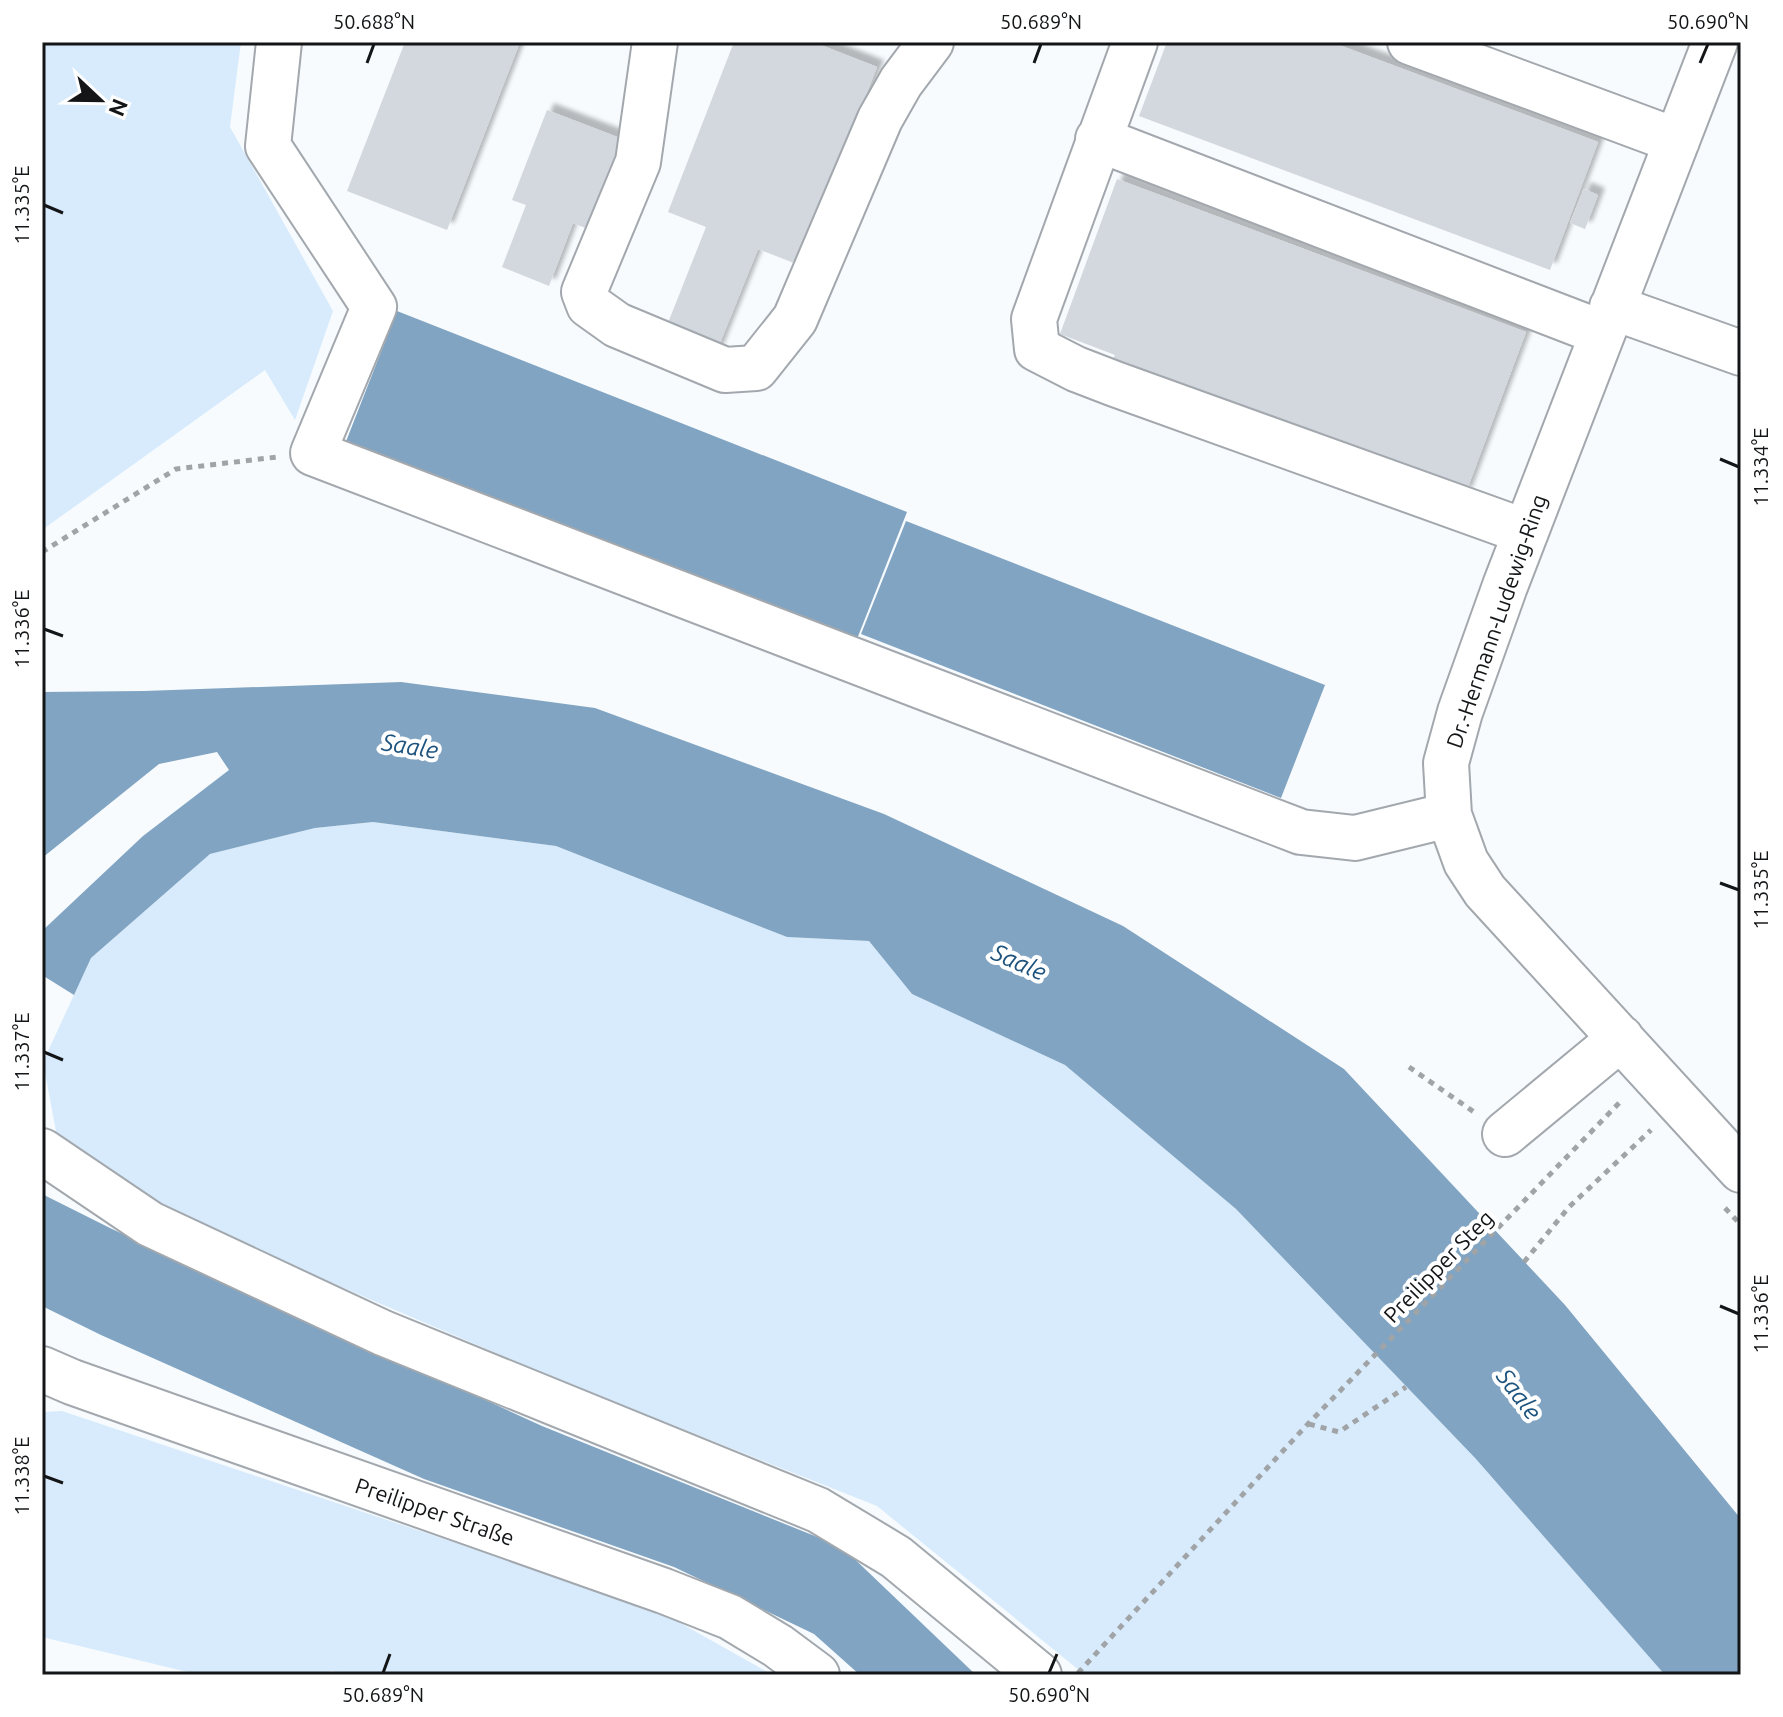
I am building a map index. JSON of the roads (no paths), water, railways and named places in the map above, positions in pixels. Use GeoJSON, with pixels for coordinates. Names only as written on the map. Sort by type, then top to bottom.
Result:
{"type":"FeatureCollection","features":[{"type":"Feature","properties":{"kind":"street"},"geometry":{"type":"LineString","coordinates":[[279,42],[268,146],[374,307],[313,453],[1301,832],[1355,838],[1449,815]]}},
{"type":"Feature","properties":{"kind":"street"},"geometry":{"type":"LineString","coordinates":[[655,42],[638,162],[584,292],[589,305],[617,325],[725,370],[756,368],[795,319],[880,119],[925,43]]}},
{"type":"Feature","properties":{"kind":"street"},"geometry":{"type":"LineString","coordinates":[[1135,42],[1034,319],[1037,349],[1115,384],[1526,532]]}},
{"type":"Feature","properties":{"kind":"street"},"geometry":{"type":"LineString","coordinates":[[1410,42],[1677,141]]}},
{"type":"Feature","properties":{"kind":"street","name":"Dr.-Hermann-Ludewig-Ring"},"geometry":{"type":"LineString","coordinates":[[1715,42],[1526,532],[1460,712],[1446,763],[1449,815],[1466,862],[1485,891],[1741,1170]]}},
{"type":"Feature","properties":{"kind":"street"},"geometry":{"type":"LineString","coordinates":[[1098,139],[1607,320],[1741,353]]}},
{"type":"Feature","properties":{"kind":"street"},"geometry":{"type":"LineString","coordinates":[[1505,1134],[1621,1038]]}},
{"type":"Feature","properties":{"kind":"street"},"geometry":{"type":"LineString","coordinates":[[42,1151],[150,1224],[383,1333],[818,1510],[896,1557],[1039,1675]]}},
{"type":"Feature","properties":{"kind":"street","name":"Preilipper Straße"},"geometry":{"type":"LineString","coordinates":[[42,1369],[101,1393],[677,1596],[730,1617],[778,1646],[817,1675]]}},
{"type":"Feature","properties":{"kind":"water"},"geometry":{"type":"Polygon","coordinates":[[[397,311],[907,512],[855,644],[345,444],[397,311]]]}},
{"type":"Feature","properties":{"kind":"water"},"geometry":{"type":"Polygon","coordinates":[[[906,521],[1325,685],[1281,798],[861,634],[906,521]]]}},
{"type":"Feature","properties":{"kind":"water","name":"Saale"},"geometry":{"type":"Polygon","coordinates":[[[401,682],[595,708],[884,814],[1123,926],[1344,1069],[1565,1305],[1741,1519],[1741,1675],[1665,1675],[1476,1459],[1236,1209],[1065,1065],[912,994],[869,941],[787,937],[556,846],[373,822],[315,828],[210,854],[91,958],[74,995],[42,975],[42,931],[143,836],[229,770],[217,752],[159,764],[42,858],[42,692],[401,682]]]}},
{"type":"Feature","properties":{"kind":"water"},"geometry":{"type":"Polygon","coordinates":[[[42,1194],[542,1426],[842,1547],[976,1675],[860,1675],[814,1634],[674,1567],[424,1479],[42,1306],[42,1194]]]}}]}
